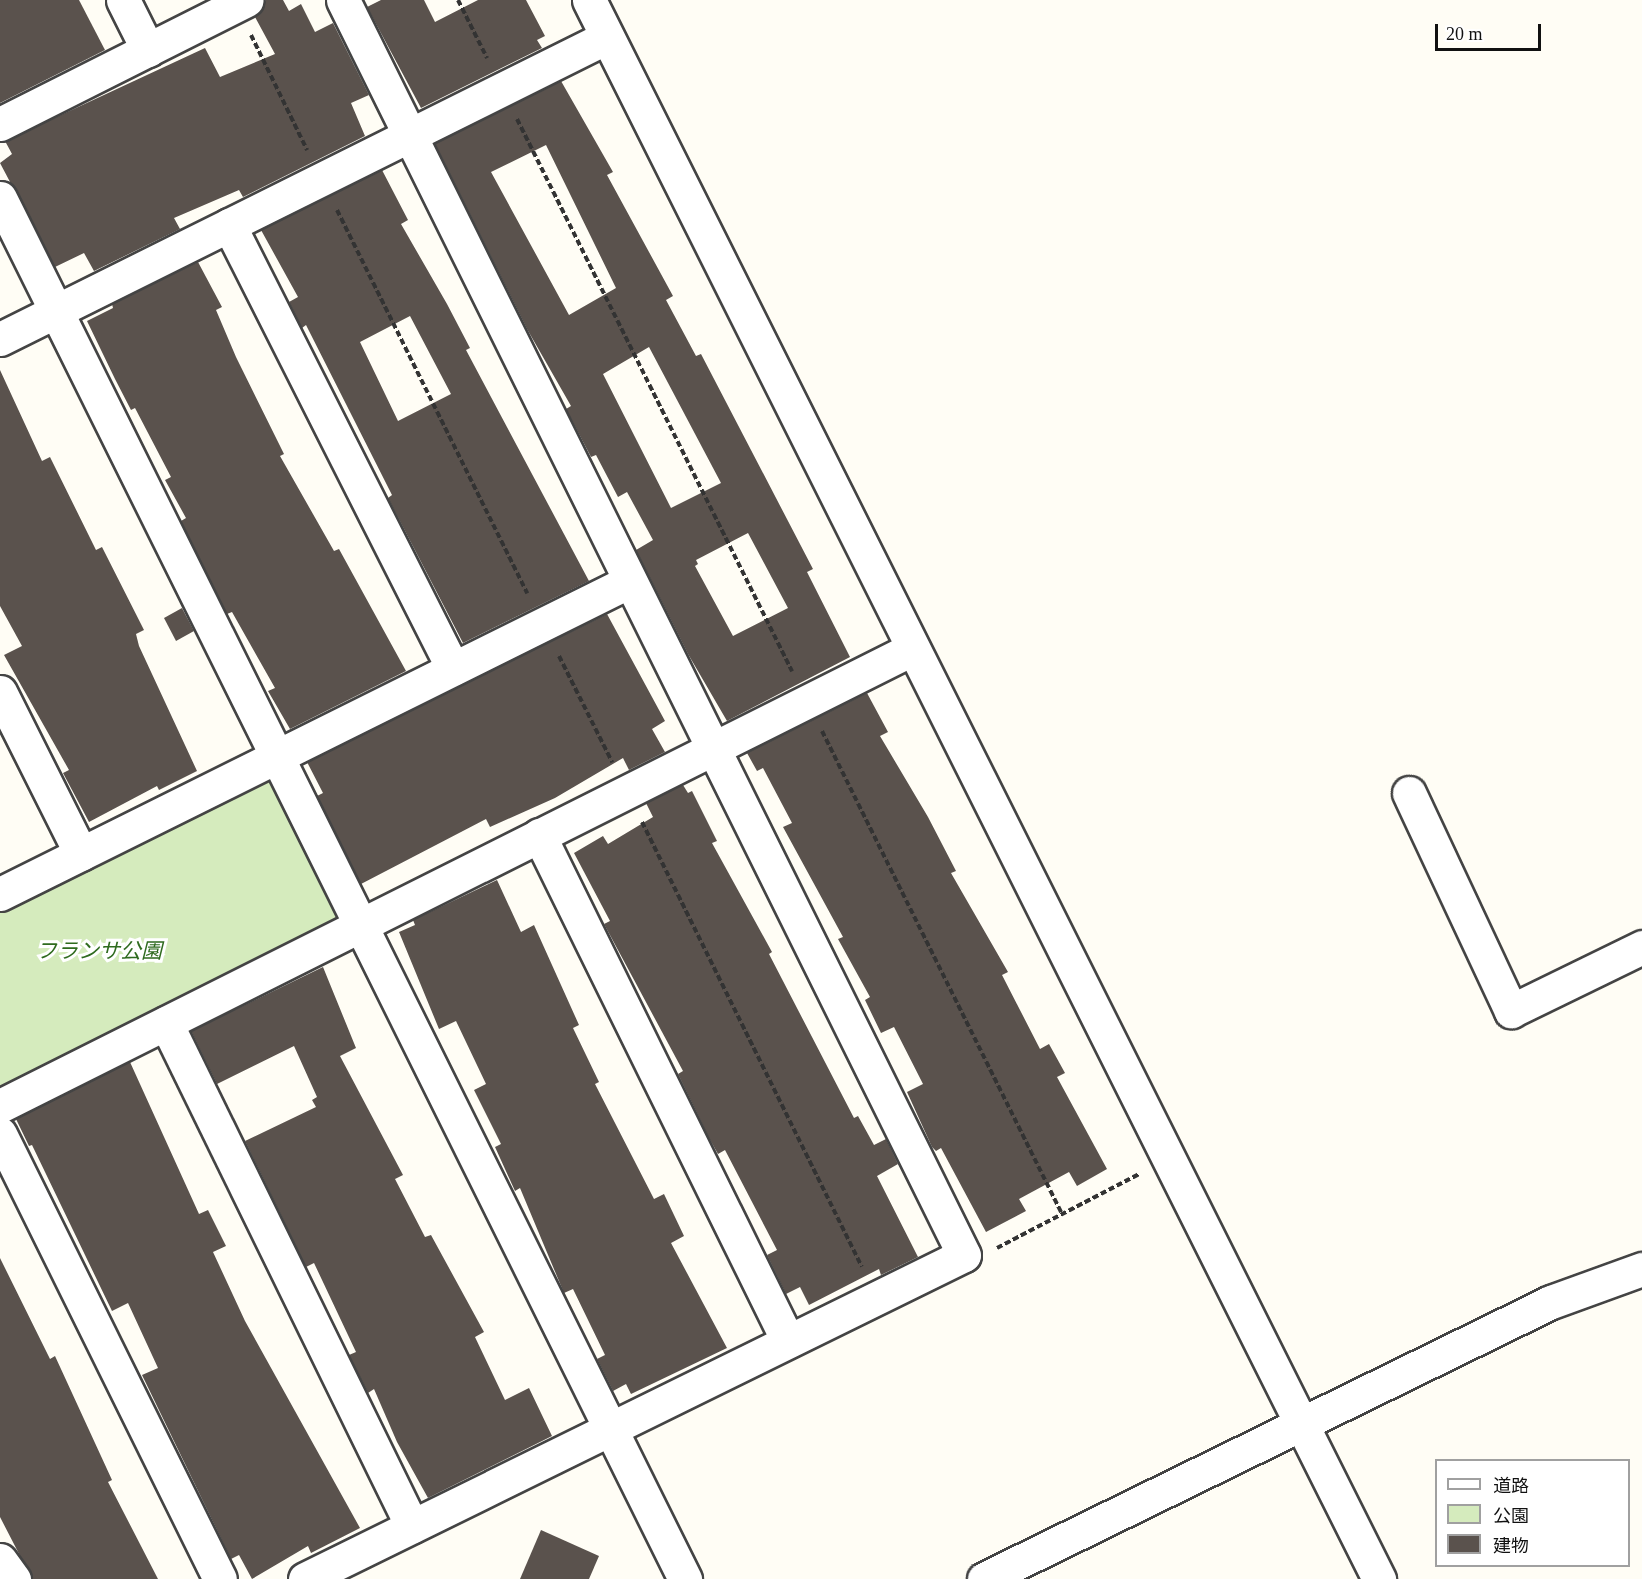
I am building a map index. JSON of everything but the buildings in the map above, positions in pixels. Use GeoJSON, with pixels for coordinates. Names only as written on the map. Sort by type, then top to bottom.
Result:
{"type":"FeatureCollection","features":[{"type":"Feature","properties":{"kind":"street"},"geometry":{"type":"LineString","coordinates":[[123,0],[148,50]]}},
{"type":"Feature","properties":{"kind":"street"},"geometry":{"type":"LineString","coordinates":[[0,124],[247,0]]}},
{"type":"Feature","properties":{"kind":"street"},"geometry":{"type":"LineString","coordinates":[[305,1579],[964,1255],[343,0]]}},
{"type":"Feature","properties":{"kind":"street"},"geometry":{"type":"LineString","coordinates":[[589,0],[1379,1579]]}},
{"type":"Feature","properties":{"kind":"street"},"geometry":{"type":"LineString","coordinates":[[0,339],[608,37]]}},
{"type":"Feature","properties":{"kind":"street"},"geometry":{"type":"LineString","coordinates":[[0,198],[685,1579]]}},
{"type":"Feature","properties":{"kind":"street"},"geometry":{"type":"LineString","coordinates":[[229,225],[453,669]]}},
{"type":"Feature","properties":{"kind":"street"},"geometry":{"type":"LineString","coordinates":[[0,894],[630,581]]}},
{"type":"Feature","properties":{"kind":"street"},"geometry":{"type":"LineString","coordinates":[[0,1106],[912,649]]}},
{"type":"Feature","properties":{"kind":"street"},"geometry":{"type":"LineString","coordinates":[[0,692],[81,854]]}},
{"type":"Feature","properties":{"kind":"street"},"geometry":{"type":"LineString","coordinates":[[1409,793],[1511,1011],[1642,946]]}},
{"type":"Feature","properties":{"kind":"street"},"geometry":{"type":"LineString","coordinates":[[539,835],[788,1341]]}},
{"type":"Feature","properties":{"kind":"street"},"geometry":{"type":"LineString","coordinates":[[166,1023],[412,1526]]}},
{"type":"Feature","properties":{"kind":"street"},"geometry":{"type":"LineString","coordinates":[[0,1134],[219,1579]]}},
{"type":"Feature","properties":{"kind":"street"},"geometry":{"type":"LineString","coordinates":[[984,1579],[1301,1422],[1551,1302],[1642,1269]]}},
{"type":"Feature","properties":{"kind":"street"},"geometry":{"type":"LineString","coordinates":[[0,1560],[14,1579]]}},
{"type":"Feature","properties":{"kind":"path"},"geometry":{"type":"LineString","coordinates":[[458,0],[1062,1214]]}},
{"type":"Feature","properties":{"kind":"path"},"geometry":{"type":"LineString","coordinates":[[964,1255],[968,1264],[1169,1158]]}},
{"type":"Feature","properties":{"kind":"green space","name":"フランサ公園"},"geometry":{"type":"Polygon","coordinates":[[[277,756],[361,925],[0,1106],[0,894],[277,756]]]}}]}
